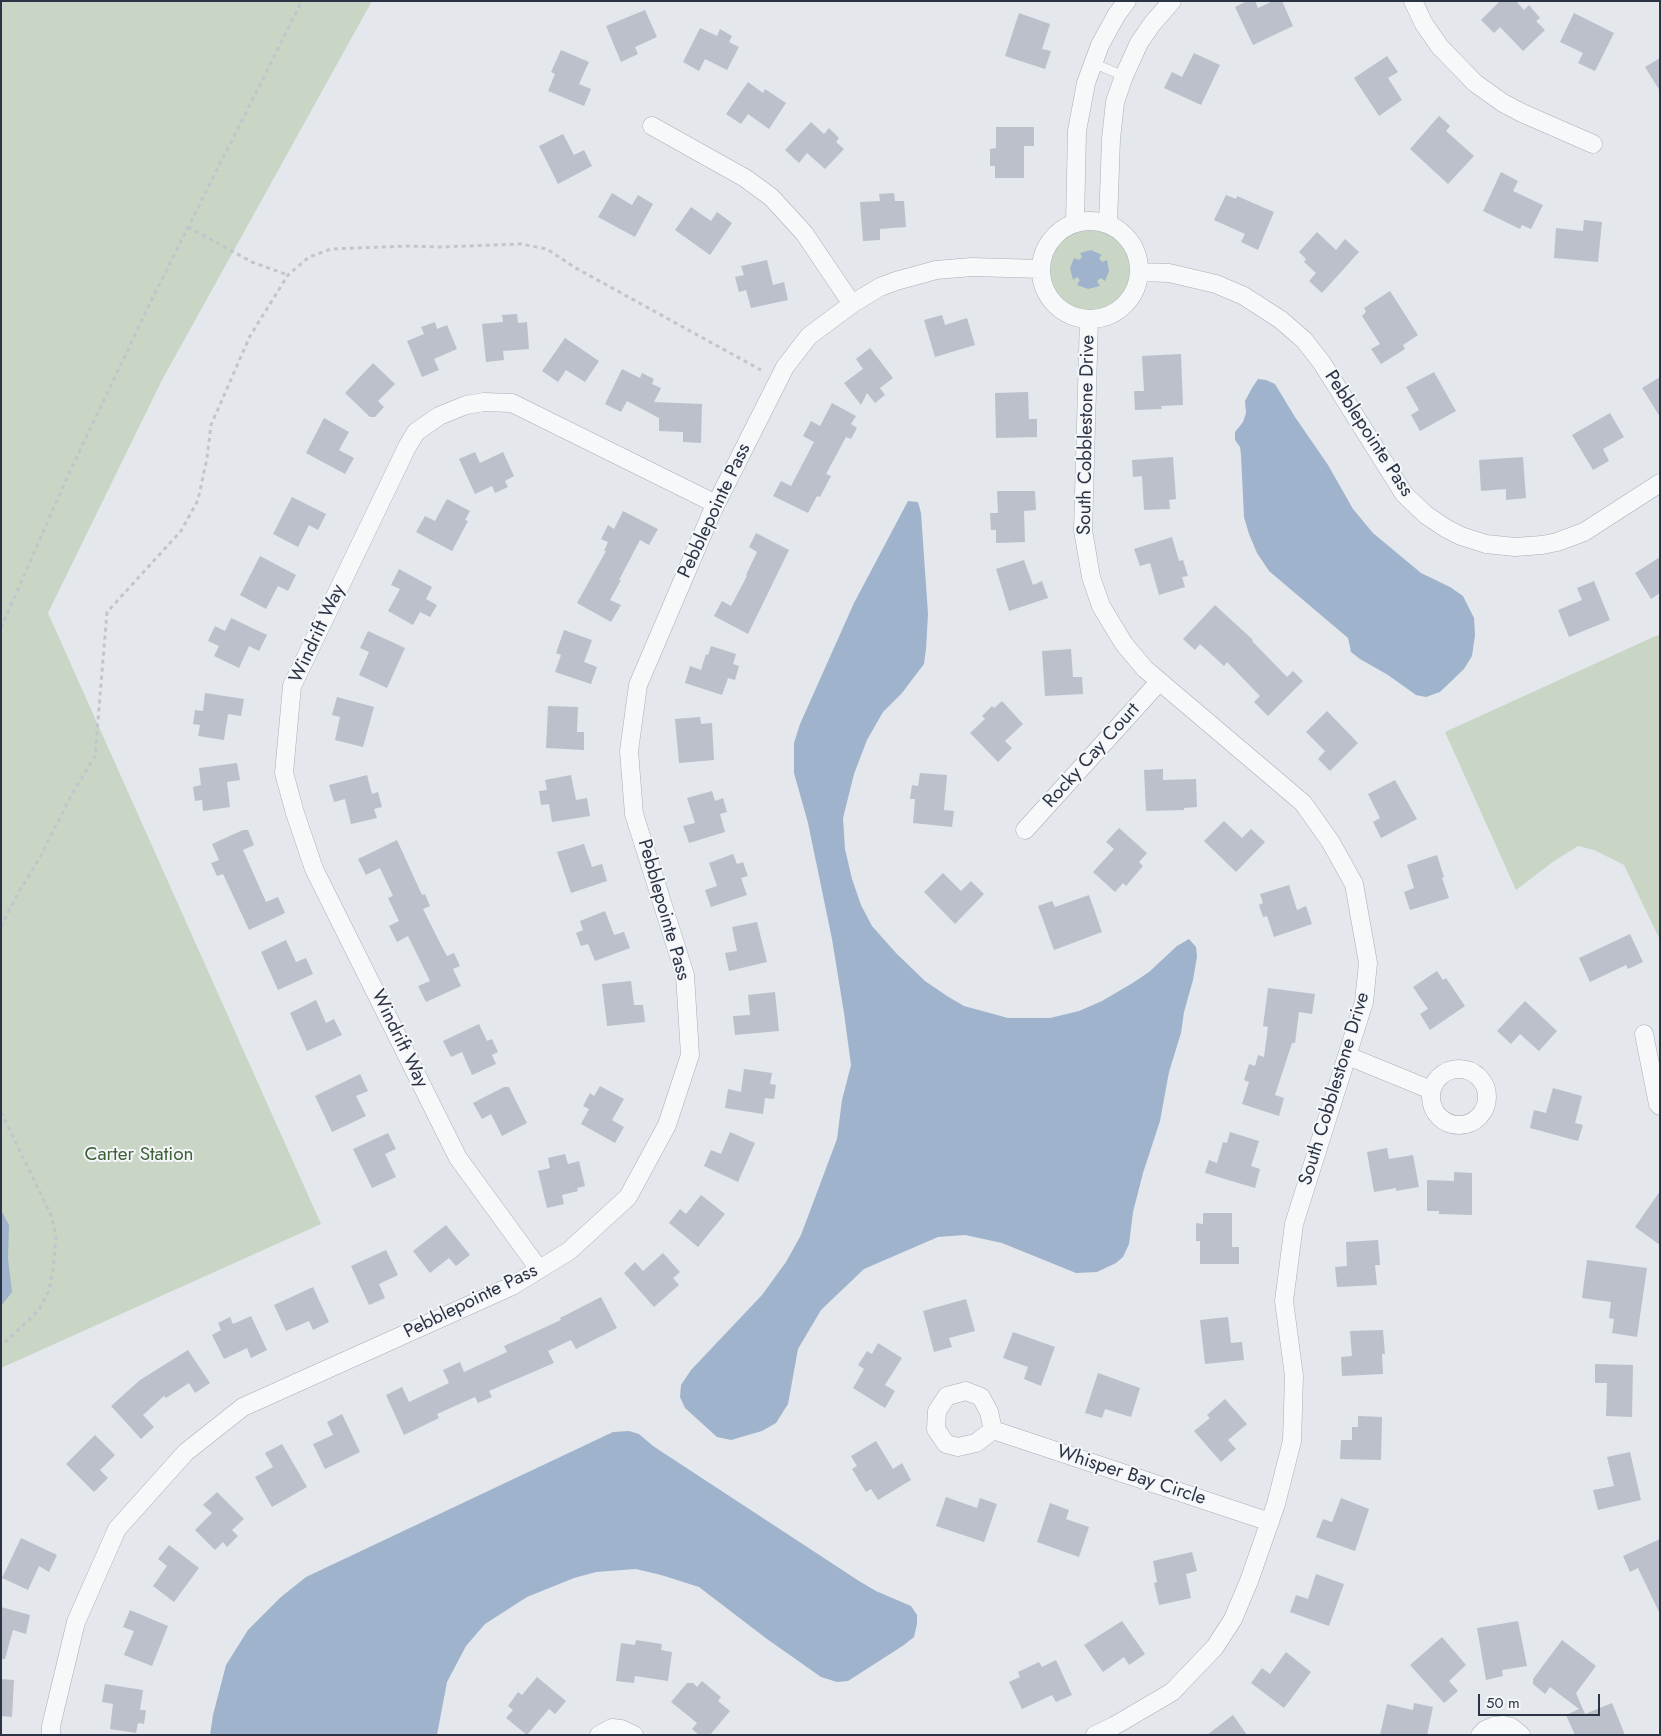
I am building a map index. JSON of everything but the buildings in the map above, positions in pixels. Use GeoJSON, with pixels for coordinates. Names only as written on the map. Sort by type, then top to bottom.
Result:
{"type":"FeatureCollection","features":[{"type":"Feature","properties":{"kind":"street"},"geometry":{"type":"LineString","coordinates":[[1075,223],[1077,131],[1085,89],[1093,63],[1107,31],[1127,1]]}},
{"type":"Feature","properties":{"kind":"street"},"geometry":{"type":"LineString","coordinates":[[1108,224],[1115,102],[1139,43],[1152,24],[1172,1]]}},
{"type":"Feature","properties":{"kind":"street"},"geometry":{"type":"LineString","coordinates":[[1413,1],[1424,24],[1440,47],[1476,84],[1503,103],[1522,113],[1593,144]]}},
{"type":"Feature","properties":{"kind":"street"},"geometry":{"type":"LineString","coordinates":[[652,126],[745,178],[771,197],[804,233],[852,304]]}},
{"type":"Feature","properties":{"kind":"street"},"geometry":{"type":"LineString","coordinates":[[1091,221],[1108,224],[1122,233],[1133,246],[1139,272],[1135,291],[1125,306],[1105,318],[1089,320],[1072,316],[1057,307],[1045,291],[1041,268],[1045,249],[1060,231],[1075,223],[1091,221]]}},
{"type":"Feature","properties":{"kind":"street","name":"Pebblepointe Pass"},"geometry":{"type":"LineString","coordinates":[[51,1735],[51,1726],[76,1622],[117,1529],[186,1452],[243,1407],[512,1286],[569,1250],[628,1197],[667,1125],[690,1055],[685,975],[634,814],[629,751],[638,685],[716,504],[785,367],[809,336],[852,304],[873,291],[896,281],[936,270],[972,267],[1041,268]]}},
{"type":"Feature","properties":{"kind":"street","name":"Pebblepointe Pass"},"geometry":{"type":"LineString","coordinates":[[1139,272],[1169,273],[1216,284],[1244,296],[1281,320],[1304,340],[1322,363],[1404,494],[1426,515],[1461,536],[1486,544],[1515,547],[1556,542],[1584,532],[1660,483]]}},
{"type":"Feature","properties":{"kind":"street","name":"South Cobblestone Drive"},"geometry":{"type":"LineString","coordinates":[[1089,320],[1082,510],[1087,562],[1096,592],[1111,624],[1134,657],[1159,682],[1303,803],[1330,842],[1354,884],[1368,962],[1364,1002],[1294,1224],[1284,1302],[1294,1376],[1292,1441],[1270,1522],[1233,1619],[1215,1646],[1172,1692],[1095,1735]]}},
{"type":"Feature","properties":{"kind":"street","name":"Windrift Way"},"geometry":{"type":"LineString","coordinates":[[539,1269],[458,1158],[314,869],[284,773],[292,686],[407,447],[416,432],[439,416],[466,405],[484,402],[512,404],[716,504]]}},
{"type":"Feature","properties":{"kind":"street","name":"Rocky Cay Court"},"geometry":{"type":"LineString","coordinates":[[1025,830],[1159,682]]}},
{"type":"Feature","properties":{"kind":"street"},"geometry":{"type":"LineString","coordinates":[[1644,1034],[1658,1104],[1660,1106]]}},
{"type":"Feature","properties":{"kind":"street"},"geometry":{"type":"LineString","coordinates":[[1348,1056],[1431,1090]]}},
{"type":"Feature","properties":{"kind":"street","name":"Whisper Bay Circle"},"geometry":{"type":"LineString","coordinates":[[992,1430],[1270,1522]]}},
{"type":"Feature","properties":{"kind":"street"},"geometry":{"type":"LineString","coordinates":[[1480,1735],[1485,1730],[1494,1726],[1503,1725],[1511,1727],[1521,1735]]}},
{"type":"Feature","properties":{"kind":"street"},"geometry":{"type":"LineString","coordinates":[[600,1735],[612,1728],[621,1728],[634,1735]]}},
{"type":"Feature","properties":{"kind":"lane"},"geometry":{"type":"LineString","coordinates":[[1093,63],[1124,76]]}},
{"type":"Feature","properties":{"kind":"path"},"geometry":{"type":"LineString","coordinates":[[1,628],[65,482],[152,299],[302,1]]}},
{"type":"Feature","properties":{"kind":"path"},"geometry":{"type":"LineString","coordinates":[[188,227],[252,262],[288,274]]}},
{"type":"Feature","properties":{"kind":"path"},"geometry":{"type":"LineString","coordinates":[[1,927],[72,794],[95,756],[107,612],[181,532],[198,500],[212,425],[250,336],[288,274],[309,257],[331,249],[407,246],[440,248],[521,244],[547,249],[761,370]]}},
{"type":"Feature","properties":{"kind":"path"},"geometry":{"type":"LineString","coordinates":[[1,1112],[51,1215],[56,1237],[54,1269],[49,1291],[38,1312],[1,1346]]}},
{"type":"Feature","properties":{"kind":"green space","name":"Carter Station"},"geometry":{"type":"Polygon","coordinates":[[[1,1],[372,1],[162,380],[48,613],[321,1224],[1,1368],[1,1]]]}},
{"type":"Feature","properties":{"kind":"green space"},"geometry":{"type":"Polygon","coordinates":[[[1082,230],[1098,230],[1119,241],[1130,262],[1130,278],[1119,299],[1098,310],[1082,310],[1068,304],[1056,292],[1050,278],[1050,262],[1056,248],[1068,236],[1082,230]]]}},
{"type":"Feature","properties":{"kind":"green space"},"geometry":{"type":"Polygon","coordinates":[[[1660,634],[1660,940],[1624,865],[1594,850],[1578,846],[1554,861],[1516,890],[1445,732],[1660,634]]]}},
{"type":"Feature","properties":{"kind":"water"},"geometry":{"type":"Polygon","coordinates":[[[1091,250],[1102,255],[1099,258],[1102,262],[1107,260],[1109,271],[1105,281],[1101,278],[1097,281],[1100,286],[1088,289],[1077,285],[1080,280],[1077,277],[1073,280],[1070,268],[1074,258],[1079,260],[1082,257],[1080,253],[1091,250]]]}},
{"type":"Feature","properties":{"kind":"water"},"geometry":{"type":"Polygon","coordinates":[[[1258,379],[1275,384],[1328,465],[1353,509],[1373,533],[1421,573],[1450,587],[1463,596],[1474,618],[1475,635],[1472,656],[1464,669],[1440,692],[1426,697],[1416,695],[1388,675],[1360,659],[1351,652],[1348,638],[1269,571],[1257,553],[1244,517],[1241,455],[1240,447],[1235,440],[1235,432],[1243,422],[1246,413],[1245,401],[1258,379]]]}},
{"type":"Feature","properties":{"kind":"water"},"geometry":{"type":"Polygon","coordinates":[[[908,501],[918,502],[921,513],[928,614],[924,664],[902,693],[883,712],[867,740],[854,774],[843,818],[845,849],[852,879],[861,905],[872,926],[925,981],[947,996],[964,1006],[1008,1018],[1050,1018],[1079,1011],[1102,1001],[1149,972],[1177,946],[1189,939],[1196,947],[1197,957],[1193,980],[1184,1012],[1181,1033],[1169,1072],[1160,1121],[1143,1173],[1133,1212],[1129,1244],[1123,1257],[1116,1263],[1097,1272],[1076,1273],[1002,1243],[965,1235],[938,1237],[864,1269],[821,1310],[798,1349],[788,1404],[776,1423],[762,1431],[731,1440],[717,1437],[685,1408],[680,1397],[681,1385],[691,1370],[762,1295],[786,1262],[801,1235],[837,1139],[842,1100],[851,1065],[832,939],[808,823],[794,773],[794,743],[800,724],[854,603],[908,501]]]}},
{"type":"Feature","properties":{"kind":"water"},"geometry":{"type":"Polygon","coordinates":[[[1,1210],[9,1225],[8,1259],[12,1292],[1,1306],[1,1210]]]}},
{"type":"Feature","properties":{"kind":"water"},"geometry":{"type":"Polygon","coordinates":[[[629,1431],[639,1434],[653,1446],[859,1581],[876,1591],[911,1606],[917,1615],[914,1637],[848,1681],[837,1682],[821,1677],[699,1587],[636,1569],[596,1572],[574,1578],[527,1597],[485,1624],[466,1646],[447,1682],[437,1735],[210,1735],[213,1715],[226,1665],[248,1630],[281,1597],[306,1577],[613,1432],[629,1431]]]}}]}
